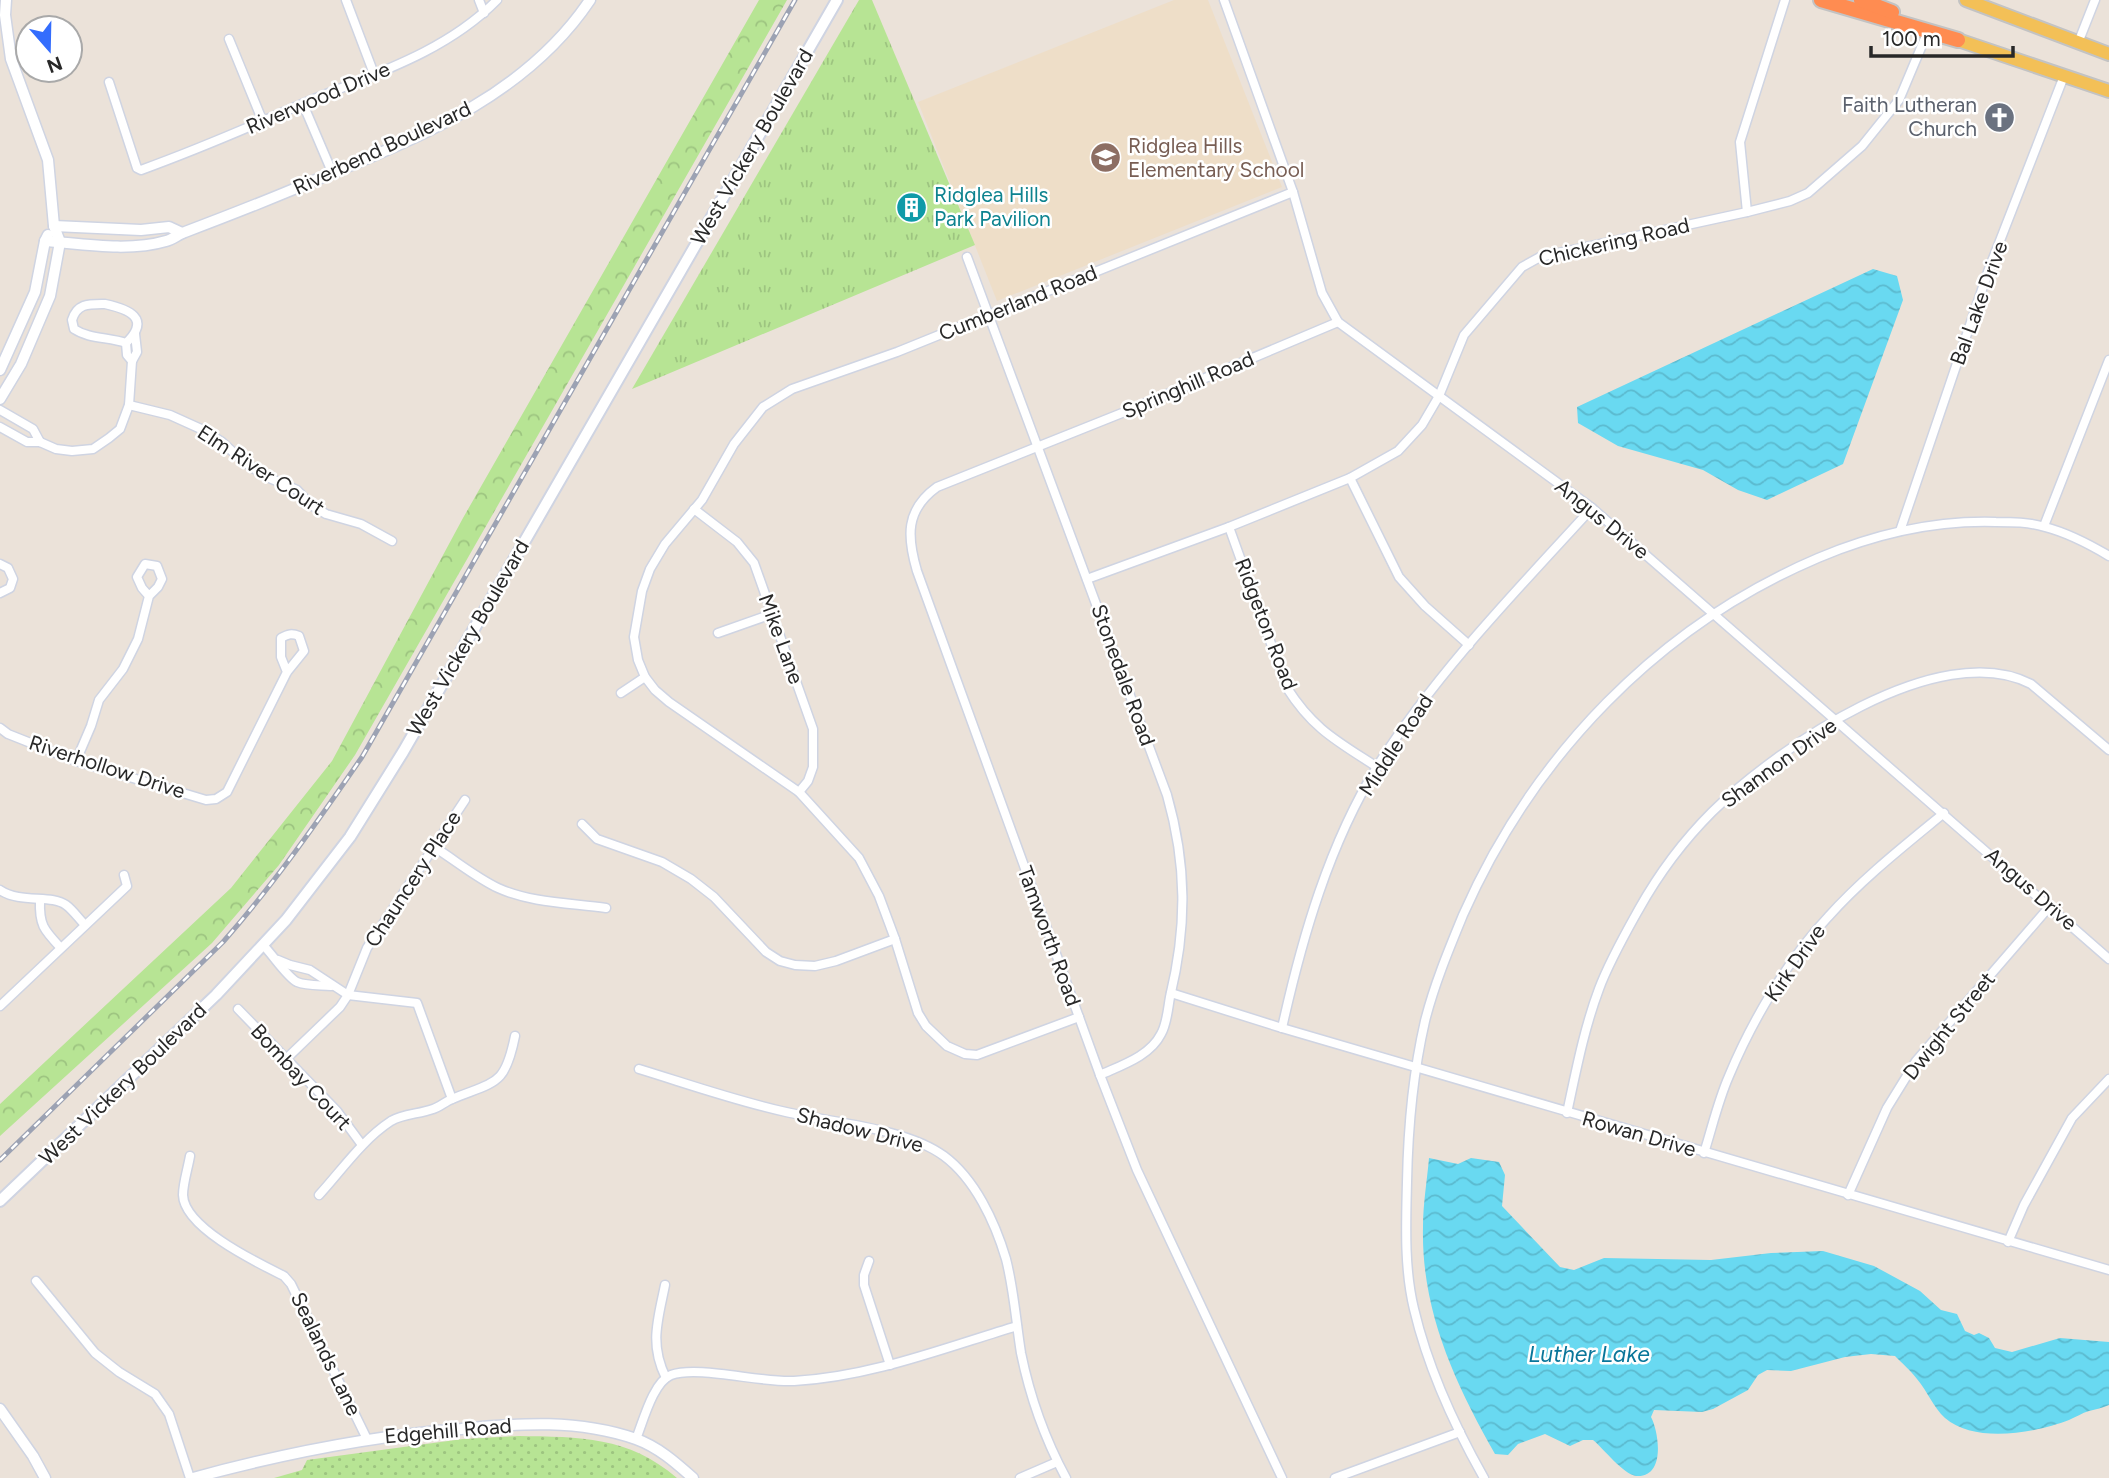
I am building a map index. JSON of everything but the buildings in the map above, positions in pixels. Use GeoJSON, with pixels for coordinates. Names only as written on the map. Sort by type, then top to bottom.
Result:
{"type":"FeatureCollection","features":[{"type":"Feature","properties":{"kind":"highway"},"geometry":{"type":"LineString","coordinates":[[1821,0],[1958,40]]}},
{"type":"Feature","properties":{"kind":"highway"},"geometry":{"type":"LineString","coordinates":[[1861,0],[1958,40]]}},
{"type":"Feature","properties":{"kind":"main road","name":"West Vickery Boulevard"},"geometry":{"type":"LineString","coordinates":[[0,1201],[216,995],[311,891],[350,837],[397,762],[837,0]]}},
{"type":"Feature","properties":{"kind":"main road"},"geometry":{"type":"LineString","coordinates":[[1966,0],[2109,54]]}},
{"type":"Feature","properties":{"kind":"main road"},"geometry":{"type":"LineString","coordinates":[[1958,40],[2109,91]]}},
{"type":"Feature","properties":{"kind":"street"},"geometry":{"type":"LineString","coordinates":[[0,399],[21,363],[50,296],[60,242],[54,226],[48,160],[11,59],[5,15],[6,0]]}},
{"type":"Feature","properties":{"kind":"street"},"geometry":{"type":"LineString","coordinates":[[346,0],[374,74]]}},
{"type":"Feature","properties":{"kind":"street"},"geometry":{"type":"LineString","coordinates":[[479,0],[484,13]]}},
{"type":"Feature","properties":{"kind":"street","name":"Riverwood Drive"},"geometry":{"type":"LineString","coordinates":[[109,82],[137,168],[141,170],[183,156],[445,41],[484,13],[497,0]]}},
{"type":"Feature","properties":{"kind":"street","name":"Riverbend Boulevard"},"geometry":{"type":"LineString","coordinates":[[45,241],[142,245],[168,241],[450,120],[518,78],[557,40],[590,0]]}},
{"type":"Feature","properties":{"kind":"street","name":"Angus Drive"},"geometry":{"type":"LineString","coordinates":[[1224,0],[1293,192],[1322,293],[1338,322],[1592,508],[2109,959]]}},
{"type":"Feature","properties":{"kind":"street"},"geometry":{"type":"LineString","coordinates":[[1747,212],[1740,142],[1785,0]]}},
{"type":"Feature","properties":{"kind":"street"},"geometry":{"type":"LineString","coordinates":[[2078,43],[2095,0]]}},
{"type":"Feature","properties":{"kind":"street","name":"Chickering Road"},"geometry":{"type":"LineString","coordinates":[[1087,579],[1229,527],[1350,478],[1398,451],[1422,425],[1439,396],[1464,335],[1522,267],[1543,255],[1747,212],[1790,201],[1808,193],[1862,146],[1899,100],[1928,32]]}},
{"type":"Feature","properties":{"kind":"street"},"geometry":{"type":"LineString","coordinates":[[229,39],[263,122]]}},
{"type":"Feature","properties":{"kind":"street","name":"Bal Lake Drive"},"geometry":{"type":"LineString","coordinates":[[1899,531],[1989,269],[2064,76]]}},
{"type":"Feature","properties":{"kind":"street"},"geometry":{"type":"LineString","coordinates":[[303,104],[332,172]]}},
{"type":"Feature","properties":{"kind":"street","name":"Cumberland Road"},"geometry":{"type":"LineString","coordinates":[[645,677],[638,660],[634,637],[642,591],[650,569],[664,544],[702,500],[734,444],[763,407],[792,389],[897,352],[1293,192]]}},
{"type":"Feature","properties":{"kind":"street"},"geometry":{"type":"LineString","coordinates":[[0,370],[36,292],[45,241],[54,226]]}},
{"type":"Feature","properties":{"kind":"street","name":"Riverbend Boulevard"},"geometry":{"type":"LineString","coordinates":[[54,226],[141,230],[169,227],[183,233]]}},
{"type":"Feature","properties":{"kind":"street","name":"Stonedale Road"},"geometry":{"type":"LineString","coordinates":[[967,257],[1174,819],[1184,892],[1183,927],[1162,1034],[1147,1051],[1100,1075]]}},
{"type":"Feature","properties":{"kind":"street"},"geometry":{"type":"LineString","coordinates":[[0,428],[27,442],[40,442],[57,449],[93,449],[120,429],[129,405],[132,362],[137,352],[137,323],[134,313],[105,304],[85,304],[74,314],[74,329],[84,336],[107,337],[126,343]]}},
{"type":"Feature","properties":{"kind":"street","name":"Springhill Road"},"geometry":{"type":"LineString","coordinates":[[1038,446],[1338,322]]}},
{"type":"Feature","properties":{"kind":"street"},"geometry":{"type":"LineString","coordinates":[[132,362],[127,355],[126,343],[135,334]]}},
{"type":"Feature","properties":{"kind":"street"},"geometry":{"type":"LineString","coordinates":[[2044,526],[2109,360]]}},
{"type":"Feature","properties":{"kind":"street"},"geometry":{"type":"LineString","coordinates":[[2099,385],[2109,387]]}},
{"type":"Feature","properties":{"kind":"street","name":"Elm River Court"},"geometry":{"type":"LineString","coordinates":[[129,405],[170,415],[201,429],[265,476],[297,490],[311,505],[326,514],[361,524],[392,541]]}},
{"type":"Feature","properties":{"kind":"street"},"geometry":{"type":"LineString","coordinates":[[0,410],[33,429],[40,442]]}},
{"type":"Feature","properties":{"kind":"street","name":"Tamworth Road"},"geometry":{"type":"LineString","coordinates":[[1038,446],[937,487],[920,502],[911,525],[910,537],[917,571],[1137,1170],[1282,1478]]}},
{"type":"Feature","properties":{"kind":"street"},"geometry":{"type":"LineString","coordinates":[[1350,478],[1399,576],[1425,606],[1469,645]]}},
{"type":"Feature","properties":{"kind":"street","name":"Middle Road"},"geometry":{"type":"LineString","coordinates":[[1282,1028],[1318,895],[1337,845],[1377,767],[1446,671],[1592,508]]}},
{"type":"Feature","properties":{"kind":"street","name":"Mike Lane"},"geometry":{"type":"LineString","coordinates":[[694,509],[737,542],[749,555],[772,614],[813,729],[813,767],[808,781],[799,792]]}},
{"type":"Feature","properties":{"kind":"street"},"geometry":{"type":"LineString","coordinates":[[1484,1478],[1436,1378],[1413,1306],[1408,1260],[1408,1147],[1425,1020],[1450,947],[1478,882],[1525,800],[1597,711],[1664,649],[1713,613],[1791,569],[1858,543],[1899,531],[1964,521],[2044,526],[2109,556]]}},
{"type":"Feature","properties":{"kind":"street","name":"Ridgeton Road"},"geometry":{"type":"LineString","coordinates":[[1229,527],[1287,688],[1302,711],[1325,734],[1377,767]]}},
{"type":"Feature","properties":{"kind":"street"},"geometry":{"type":"LineString","coordinates":[[0,565],[8,568],[13,579],[9,588],[0,593]]}},
{"type":"Feature","properties":{"kind":"street"},"geometry":{"type":"LineString","coordinates":[[76,761],[99,699],[123,669],[138,639],[149,596]]}},
{"type":"Feature","properties":{"kind":"street"},"geometry":{"type":"LineString","coordinates":[[718,633],[772,614]]}},
{"type":"Feature","properties":{"kind":"street","name":"Riverhollow Drive"},"geometry":{"type":"LineString","coordinates":[[0,728],[8,734],[76,761],[206,800],[216,799],[227,792],[287,672]]}},
{"type":"Feature","properties":{"kind":"street","name":"Shannon Drive"},"geometry":{"type":"LineString","coordinates":[[1567,1113],[1600,987],[1639,908],[1654,885],[1711,813],[1746,781],[1837,719],[1870,700],[1942,676],[1966,672],[1999,674],[2031,684],[2109,750]]}},
{"type":"Feature","properties":{"kind":"street"},"geometry":{"type":"LineString","coordinates":[[621,693],[645,677],[669,702],[799,792],[859,858],[879,896],[918,1013],[938,1039],[956,1051],[977,1055],[1079,1017]]}},
{"type":"Feature","properties":{"kind":"street","name":"Chauncery Place"},"geometry":{"type":"LineString","coordinates":[[287,1058],[340,1007],[348,995],[367,948],[465,800]]}},
{"type":"Feature","properties":{"kind":"street","name":"Kirk Drive"},"geometry":{"type":"LineString","coordinates":[[1704,1153],[1728,1078],[1758,1016],[1797,957],[1825,919],[1851,892],[1944,813]]}},
{"type":"Feature","properties":{"kind":"street"},"geometry":{"type":"LineString","coordinates":[[582,824],[597,839],[662,862],[691,879],[714,897],[766,952],[780,961],[815,966],[895,939]]}},
{"type":"Feature","properties":{"kind":"street"},"geometry":{"type":"LineString","coordinates":[[434,847],[488,882],[521,896],[606,908]]}},
{"type":"Feature","properties":{"kind":"street"},"geometry":{"type":"LineString","coordinates":[[0,1006],[127,887],[124,875]]}},
{"type":"Feature","properties":{"kind":"street"},"geometry":{"type":"LineString","coordinates":[[0,890],[20,899],[64,903],[85,925]]}},
{"type":"Feature","properties":{"kind":"street"},"geometry":{"type":"LineString","coordinates":[[40,900],[43,929],[60,947]]}},
{"type":"Feature","properties":{"kind":"street","name":"Dwight Street"},"geometry":{"type":"LineString","coordinates":[[1848,1195],[1887,1108],[1916,1061],[2050,906]]}},
{"type":"Feature","properties":{"kind":"street"},"geometry":{"type":"LineString","coordinates":[[263,946],[278,960],[289,976],[298,982],[334,986]]}},
{"type":"Feature","properties":{"kind":"street"},"geometry":{"type":"LineString","coordinates":[[278,960],[310,970],[348,995],[417,1003],[452,1099]]}},
{"type":"Feature","properties":{"kind":"street","name":"Rowan Drive"},"geometry":{"type":"LineString","coordinates":[[1171,993],[1567,1113],[2109,1270]]}},
{"type":"Feature","properties":{"kind":"street","name":"Bombay Court"},"geometry":{"type":"LineString","coordinates":[[238,1009],[337,1111],[362,1145]]}},
{"type":"Feature","properties":{"kind":"street"},"geometry":{"type":"LineString","coordinates":[[319,1195],[369,1137],[394,1119],[433,1109],[452,1099],[481,1090],[501,1076],[509,1063],[515,1036]]}},
{"type":"Feature","properties":{"kind":"street","name":"Shadow Drive"},"geometry":{"type":"LineString","coordinates":[[639,1069],[785,1112],[895,1135],[919,1142],[945,1157],[971,1185],[999,1239],[1006,1260],[1032,1394],[1044,1432],[1066,1478]]}},
{"type":"Feature","properties":{"kind":"street"},"geometry":{"type":"LineString","coordinates":[[2008,1242],[2024,1205],[2072,1118],[2109,1079]]}},
{"type":"Feature","properties":{"kind":"street","name":"Sealands Lane"},"geometry":{"type":"LineString","coordinates":[[190,1156],[183,1195],[192,1217],[217,1238],[284,1276],[291,1284],[367,1439]]}},
{"type":"Feature","properties":{"kind":"street"},"geometry":{"type":"LineString","coordinates":[[869,1261],[864,1285],[890,1365]]}},
{"type":"Feature","properties":{"kind":"street"},"geometry":{"type":"LineString","coordinates":[[36,1280],[95,1353],[119,1372],[155,1394],[169,1414],[192,1478]]}},
{"type":"Feature","properties":{"kind":"street"},"geometry":{"type":"LineString","coordinates":[[665,1285],[655,1345],[658,1362],[666,1378]]}},
{"type":"Feature","properties":{"kind":"street"},"geometry":{"type":"LineString","coordinates":[[636,1439],[655,1390],[672,1374],[694,1372],[753,1380],[792,1381],[854,1375],[1017,1326]]}},
{"type":"Feature","properties":{"kind":"street"},"geometry":{"type":"LineString","coordinates":[[2,1416],[45,1478]]}},
{"type":"Feature","properties":{"kind":"street","name":"Edgehill Road"},"geometry":{"type":"LineString","coordinates":[[192,1478],[367,1439],[414,1432],[552,1423],[578,1425],[636,1439],[673,1460],[693,1478]]}},
{"type":"Feature","properties":{"kind":"street"},"geometry":{"type":"LineString","coordinates":[[1335,1478],[1460,1432]]}},
{"type":"Feature","properties":{"kind":"street"},"geometry":{"type":"LineString","coordinates":[[1020,1478],[1057,1462]]}},
{"type":"Feature","properties":{"kind":"shaded area","name":"Ridglea Hills Elementary School"},"geometry":{"type":"Polygon","coordinates":[[[1174,0],[1208,0],[1282,187],[997,301],[918,102],[1174,0]]]}},
{"type":"Feature","properties":{"kind":"green space"},"geometry":{"type":"Polygon","coordinates":[[[759,0],[787,0],[355,755],[279,865],[212,943],[0,1136],[0,1104],[231,888],[332,761],[463,518],[759,0]]]}},
{"type":"Feature","properties":{"kind":"green space"},"geometry":{"type":"Polygon","coordinates":[[[859,0],[872,0],[975,245],[632,389],[859,0]]]}},
{"type":"Feature","properties":{"kind":"green space"},"geometry":{"type":"Polygon","coordinates":[[[519,1436],[583,1439],[622,1447],[659,1464],[677,1478],[274,1478],[302,1470],[307,1460],[463,1439],[519,1436]]]}},
{"type":"Feature","properties":{"kind":"water"},"geometry":{"type":"Polygon","coordinates":[[[1873,269],[1897,276],[1903,300],[1843,464],[1767,500],[1738,490],[1703,470],[1618,446],[1578,423],[1577,407],[1873,269]]]}},
{"type":"Feature","properties":{"kind":"water","name":"Luther Lake"},"geometry":{"type":"Polygon","coordinates":[[[1429,1158],[1458,1164],[1471,1158],[1499,1162],[1505,1175],[1502,1206],[1560,1267],[1574,1270],[1604,1258],[1711,1260],[1771,1253],[1823,1251],[1874,1266],[1920,1291],[1941,1310],[1957,1314],[1965,1331],[1989,1338],[1995,1348],[2012,1352],[2060,1338],[2109,1342],[2109,1405],[2039,1429],[2006,1434],[1972,1431],[1945,1418],[1915,1376],[1895,1356],[1871,1354],[1845,1357],[1791,1371],[1767,1370],[1758,1375],[1748,1390],[1702,1412],[1654,1410],[1651,1417],[1658,1453],[1652,1470],[1646,1475],[1636,1476],[1625,1471],[1593,1440],[1583,1440],[1570,1446],[1545,1434],[1518,1444],[1508,1455],[1495,1454],[1454,1373],[1434,1317],[1424,1258],[1423,1227],[1429,1158]]]}},
{"type":"Feature","properties":{"kind":"railway"},"geometry":{"type":"LineString","coordinates":[[0,1160],[223,942],[278,875],[362,757],[795,0]]}},
{"type":"Feature","properties":{"kind":"place","name":"Faith Lutheran Church"},"geometry":{"type":"Point","coordinates":[2000,117]}},
{"type":"Feature","properties":{"kind":"place","name":"Ridglea Hills Elementary School"},"geometry":{"type":"Point","coordinates":[1105,158]}},
{"type":"Feature","properties":{"kind":"place","name":"Ridglea Hills Park Pavilion"},"geometry":{"type":"Point","coordinates":[911,207]}}]}
